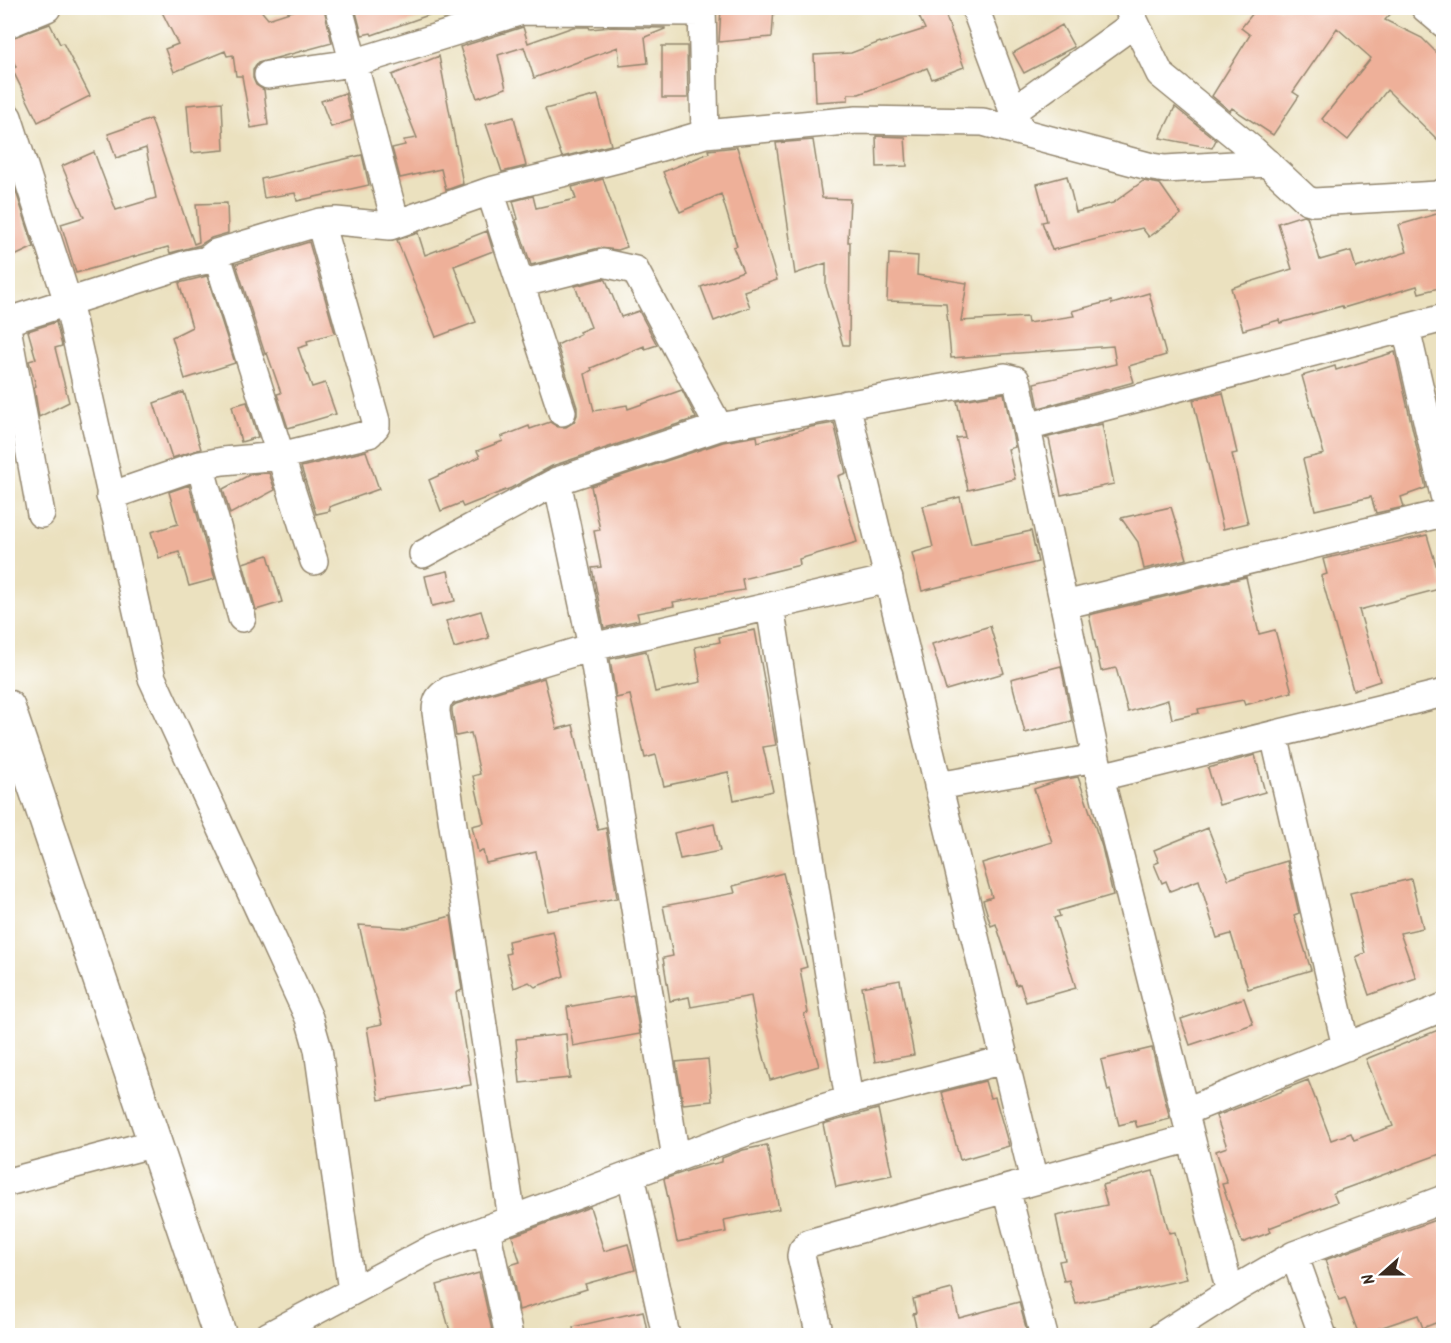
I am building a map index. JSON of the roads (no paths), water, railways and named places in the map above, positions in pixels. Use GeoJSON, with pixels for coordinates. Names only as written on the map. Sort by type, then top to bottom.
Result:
{"type":"FeatureCollection","features":[{"type":"Feature","properties":{"kind":"street"},"geometry":{"type":"LineString","coordinates":[[8,24],[47,8]]}},
{"type":"Feature","properties":{"kind":"street"},"geometry":{"type":"LineString","coordinates":[[339,8],[396,224]]}},
{"type":"Feature","properties":{"kind":"street"},"geometry":{"type":"LineString","coordinates":[[975,8],[1017,121]]}},
{"type":"Feature","properties":{"kind":"street"},"geometry":{"type":"LineString","coordinates":[[1425,8],[1443,24]]}},
{"type":"Feature","properties":{"kind":"street"},"geometry":{"type":"LineString","coordinates":[[268,75],[353,63],[522,11],[702,10],[705,134]]}},
{"type":"Feature","properties":{"kind":"street"},"geometry":{"type":"LineString","coordinates":[[1017,121],[1132,15],[1157,68],[1167,81],[1283,177],[1307,200],[1314,202],[1438,195],[1443,192]]}},
{"type":"Feature","properties":{"kind":"street"},"geometry":{"type":"LineString","coordinates":[[8,117],[68,302],[152,678],[309,1018],[318,1049],[352,1291]]}},
{"type":"Feature","properties":{"kind":"street"},"geometry":{"type":"LineString","coordinates":[[8,321],[187,264],[207,260],[216,253],[320,222],[336,221],[390,226],[490,191],[630,156],[705,134],[868,120],[1017,121],[1152,167],[1283,177]]}},
{"type":"Feature","properties":{"kind":"street"},"geometry":{"type":"LineString","coordinates":[[490,191],[562,412]]}},
{"type":"Feature","properties":{"kind":"street"},"geometry":{"type":"LineString","coordinates":[[110,496],[200,465],[280,456],[369,434],[376,426],[320,222]]}},
{"type":"Feature","properties":{"kind":"street"},"geometry":{"type":"LineString","coordinates":[[216,253],[314,561]]}},
{"type":"Feature","properties":{"kind":"street"},"geometry":{"type":"LineString","coordinates":[[520,284],[603,263],[635,270],[719,427]]}},
{"type":"Feature","properties":{"kind":"street"},"geometry":{"type":"LineString","coordinates":[[1027,427],[1443,318]]}},
{"type":"Feature","properties":{"kind":"street"},"geometry":{"type":"LineString","coordinates":[[1406,328],[1443,495]]}},
{"type":"Feature","properties":{"kind":"street"},"geometry":{"type":"LineString","coordinates":[[8,333],[41,514]]}},
{"type":"Feature","properties":{"kind":"street"},"geometry":{"type":"LineString","coordinates":[[423,554],[557,481],[719,427],[1011,377],[1018,385],[1098,768],[1230,1292]]}},
{"type":"Feature","properties":{"kind":"street"},"geometry":{"type":"LineString","coordinates":[[846,404],[1034,1182]]}},
{"type":"Feature","properties":{"kind":"street"},"geometry":{"type":"LineString","coordinates":[[200,465],[242,618]]}},
{"type":"Feature","properties":{"kind":"street"},"geometry":{"type":"LineString","coordinates":[[557,481],[592,647],[676,1158]]}},
{"type":"Feature","properties":{"kind":"street"},"geometry":{"type":"LineString","coordinates":[[1064,605],[1443,513]]}},
{"type":"Feature","properties":{"kind":"street"},"geometry":{"type":"LineString","coordinates":[[513,1219],[436,712],[436,703],[440,695],[449,690],[592,647],[889,579]]}},
{"type":"Feature","properties":{"kind":"street"},"geometry":{"type":"LineString","coordinates":[[770,606],[849,1100]]}},
{"type":"Feature","properties":{"kind":"street"},"geometry":{"type":"LineString","coordinates":[[938,786],[1098,768],[1274,735],[1443,693]]}},
{"type":"Feature","properties":{"kind":"street"},"geometry":{"type":"LineString","coordinates":[[17,733],[220,1335]]}},
{"type":"Feature","properties":{"kind":"street"},"geometry":{"type":"LineString","coordinates":[[1274,735],[1346,1047]]}},
{"type":"Feature","properties":{"kind":"street"},"geometry":{"type":"LineString","coordinates":[[1184,1112],[1443,1007]]}},
{"type":"Feature","properties":{"kind":"street"},"geometry":{"type":"LineString","coordinates":[[268,1335],[430,1250],[676,1158],[751,1130],[849,1100],[1004,1060]]}},
{"type":"Feature","properties":{"kind":"street"},"geometry":{"type":"LineString","coordinates":[[819,1335],[801,1256],[805,1246],[809,1243],[1191,1138]]}},
{"type":"Feature","properties":{"kind":"street"},"geometry":{"type":"LineString","coordinates":[[8,1182],[155,1143]]}},
{"type":"Feature","properties":{"kind":"street"},"geometry":{"type":"LineString","coordinates":[[631,1175],[666,1335]]}},
{"type":"Feature","properties":{"kind":"street"},"geometry":{"type":"LineString","coordinates":[[1006,1189],[1044,1335]]}},
{"type":"Feature","properties":{"kind":"street"},"geometry":{"type":"LineString","coordinates":[[1161,1335],[1294,1255],[1443,1199]]}},
{"type":"Feature","properties":{"kind":"street"},"geometry":{"type":"LineString","coordinates":[[486,1229],[510,1335]]}},
{"type":"Feature","properties":{"kind":"street"},"geometry":{"type":"LineString","coordinates":[[1294,1255],[1323,1335]]}}]}
